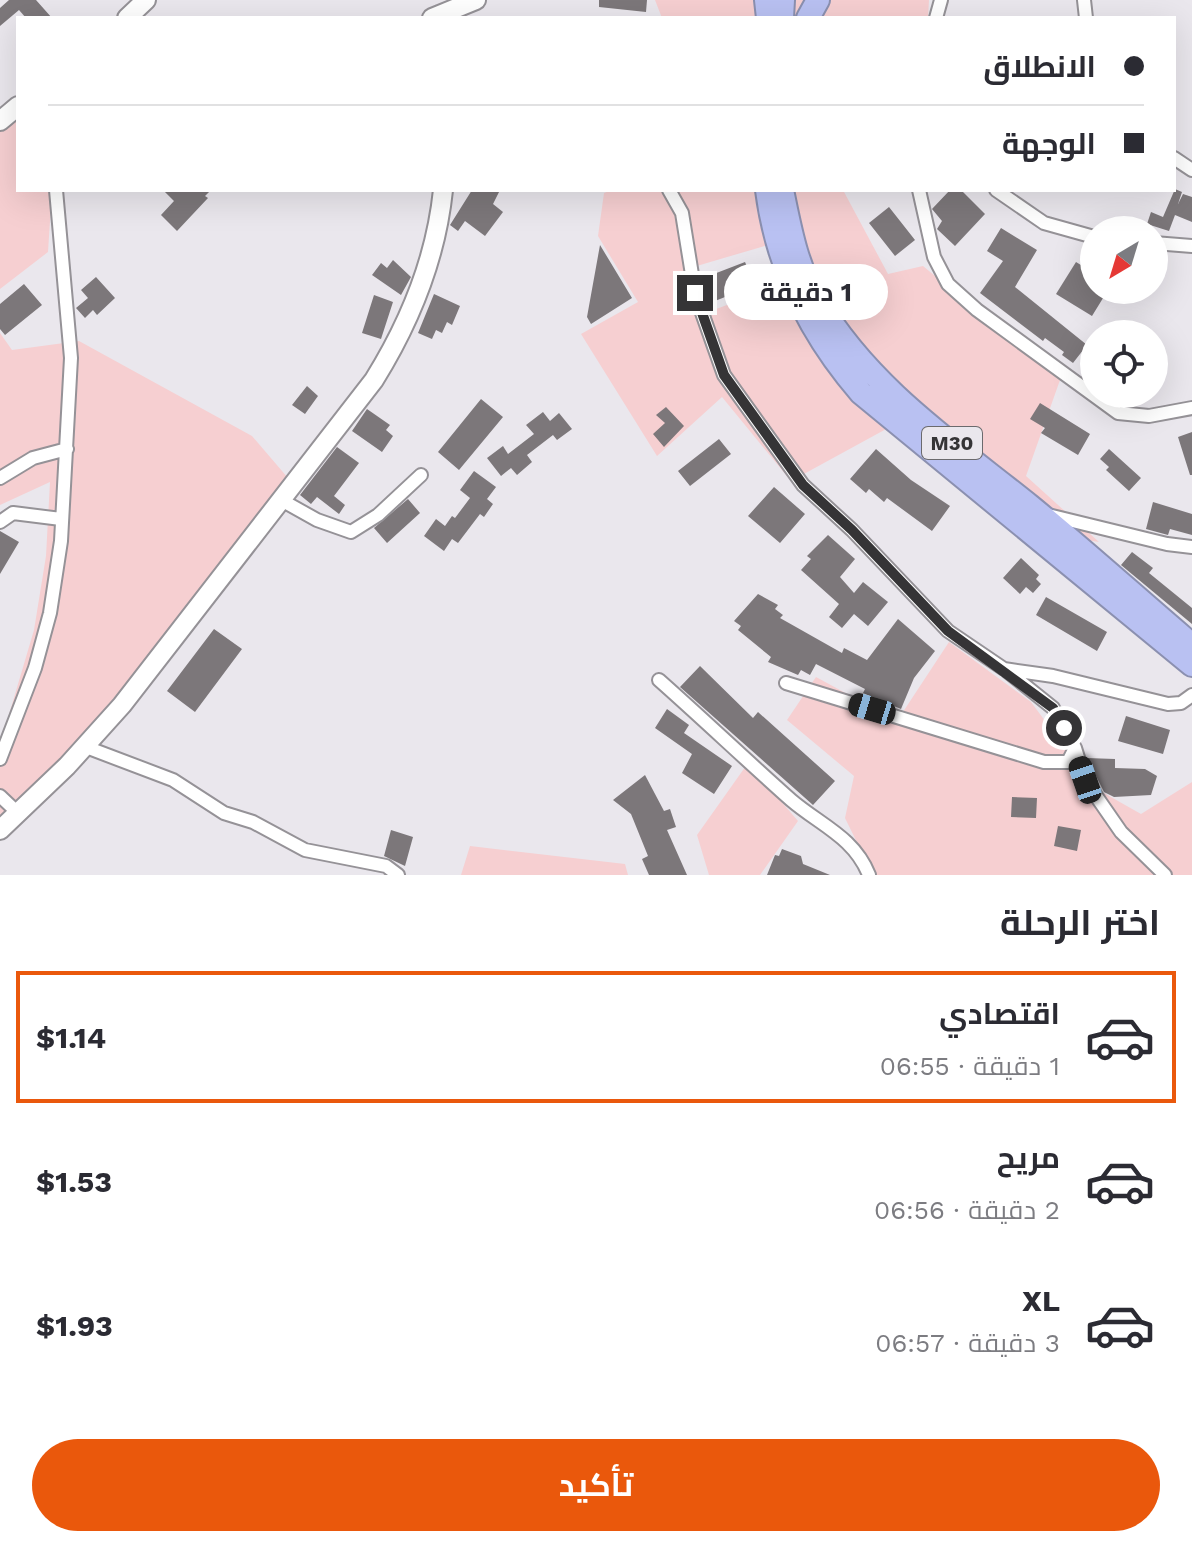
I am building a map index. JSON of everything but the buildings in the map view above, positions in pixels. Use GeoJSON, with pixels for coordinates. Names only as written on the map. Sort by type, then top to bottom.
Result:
{"type":"FeatureCollection","features":[{"type":"Feature","properties":{"kind":"highway","name":"M30"},"geometry":{"type":"LineString","coordinates":[[767,192],[779,253],[793,290],[830,355],[861,393],[1192,665]]}},
{"type":"Feature","properties":{"kind":"highway","name":"M30"},"geometry":{"type":"LineString","coordinates":[[782,192],[796,255],[806,279],[853,352],[913,412],[1037,512],[1192,645]]}},
{"type":"Feature","properties":{"kind":"street"},"geometry":{"type":"LineString","coordinates":[[129,16],[146,0]]}},
{"type":"Feature","properties":{"kind":"street"},"geometry":{"type":"LineString","coordinates":[[437,16],[476,0]]}},
{"type":"Feature","properties":{"kind":"street"},"geometry":{"type":"LineString","coordinates":[[0,121],[16,108]]}},
{"type":"Feature","properties":{"kind":"street"},"geometry":{"type":"LineString","coordinates":[[0,759],[35,668],[50,613],[61,519],[70,344],[56,192]]}},
{"type":"Feature","properties":{"kind":"street"},"geometry":{"type":"LineString","coordinates":[[0,830],[86,747],[283,501],[393,350],[434,243],[443,192]]}},
{"type":"Feature","properties":{"kind":"street"},"geometry":{"type":"LineString","coordinates":[[670,192],[682,213],[695,293],[724,375],[746,409],[803,485],[852,530],[948,631],[1004,669],[1053,708],[1075,748],[1085,780],[1121,832],[1165,875]]}},
{"type":"Feature","properties":{"kind":"street"},"geometry":{"type":"LineString","coordinates":[[919,192],[934,257],[948,284],[977,310],[1118,413],[1149,416],[1192,408]]}},
{"type":"Feature","properties":{"kind":"street"},"geometry":{"type":"LineString","coordinates":[[999,192],[1044,223],[1080,233]]}},
{"type":"Feature","properties":{"kind":"street"},"geometry":{"type":"LineString","coordinates":[[1168,244],[1192,246]]}},
{"type":"Feature","properties":{"kind":"street"},"geometry":{"type":"LineString","coordinates":[[0,478],[33,458],[67,449]]}},
{"type":"Feature","properties":{"kind":"street"},"geometry":{"type":"LineString","coordinates":[[283,501],[317,520],[351,532],[378,515],[421,475]]}},
{"type":"Feature","properties":{"kind":"street"},"geometry":{"type":"LineString","coordinates":[[1037,512],[1167,544],[1192,547]]}},
{"type":"Feature","properties":{"kind":"street"},"geometry":{"type":"LineString","coordinates":[[0,522],[13,513],[61,519]]}},
{"type":"Feature","properties":{"kind":"street"},"geometry":{"type":"LineString","coordinates":[[1004,669],[1053,676],[1168,704],[1181,703],[1192,695]]}},
{"type":"Feature","properties":{"kind":"street"},"geometry":{"type":"LineString","coordinates":[[659,680],[804,812],[843,836],[860,856],[869,875]]}},
{"type":"Feature","properties":{"kind":"street"},"geometry":{"type":"LineString","coordinates":[[786,683],[1044,762],[1068,762],[1075,748]]}},
{"type":"Feature","properties":{"kind":"street"},"geometry":{"type":"LineString","coordinates":[[86,747],[173,780],[224,813],[253,822],[305,850],[386,866],[398,875]]}},
{"type":"Feature","properties":{"kind":"street"},"geometry":{"type":"LineString","coordinates":[[0,796],[19,814]]}},
{"type":"Feature","properties":{"kind":"shaded area"},"geometry":{"type":"Polygon","coordinates":[[[655,0],[929,0],[928,16],[661,16],[655,0]]]}},
{"type":"Feature","properties":{"kind":"shaded area"},"geometry":{"type":"Polygon","coordinates":[[[16,107],[16,192],[52,192],[48,252],[0,289],[0,120],[16,107]]]}},
{"type":"Feature","properties":{"kind":"shaded area"},"geometry":{"type":"Polygon","coordinates":[[[607,192],[844,192],[888,274],[923,266],[1060,380],[1026,476],[1099,542],[1041,533],[888,428],[791,481],[722,397],[657,456],[581,334],[638,302],[598,236],[604,193],[607,192]],[[778,242],[690,268],[705,313],[790,282],[778,242]]]}},
{"type":"Feature","properties":{"kind":"shaded area"},"geometry":{"type":"Polygon","coordinates":[[[0,333],[12,350],[79,341],[252,436],[288,478],[74,755],[0,835],[0,745],[34,630],[46,556],[50,482],[0,505],[0,333]]]}},
{"type":"Feature","properties":{"kind":"shaded area"},"geometry":{"type":"Polygon","coordinates":[[[949,642],[1031,702],[1095,788],[1141,814],[1192,782],[1192,875],[873,875],[845,818],[854,776],[787,720],[816,677],[897,721],[949,642]]]}},
{"type":"Feature","properties":{"kind":"shaded area"},"geometry":{"type":"Polygon","coordinates":[[[748,763],[798,821],[760,875],[709,875],[697,835],[748,763]]]}},
{"type":"Feature","properties":{"kind":"shaded area"},"geometry":{"type":"Polygon","coordinates":[[[470,846],[625,864],[628,875],[461,875],[470,846]]]}},
{"type":"Feature","properties":{"kind":"route"},"geometry":{"type":"LineString","coordinates":[[695,293],[724,375],[803,485],[852,530],[948,631],[1004,669],[1053,708],[1064,728]]}}]}
